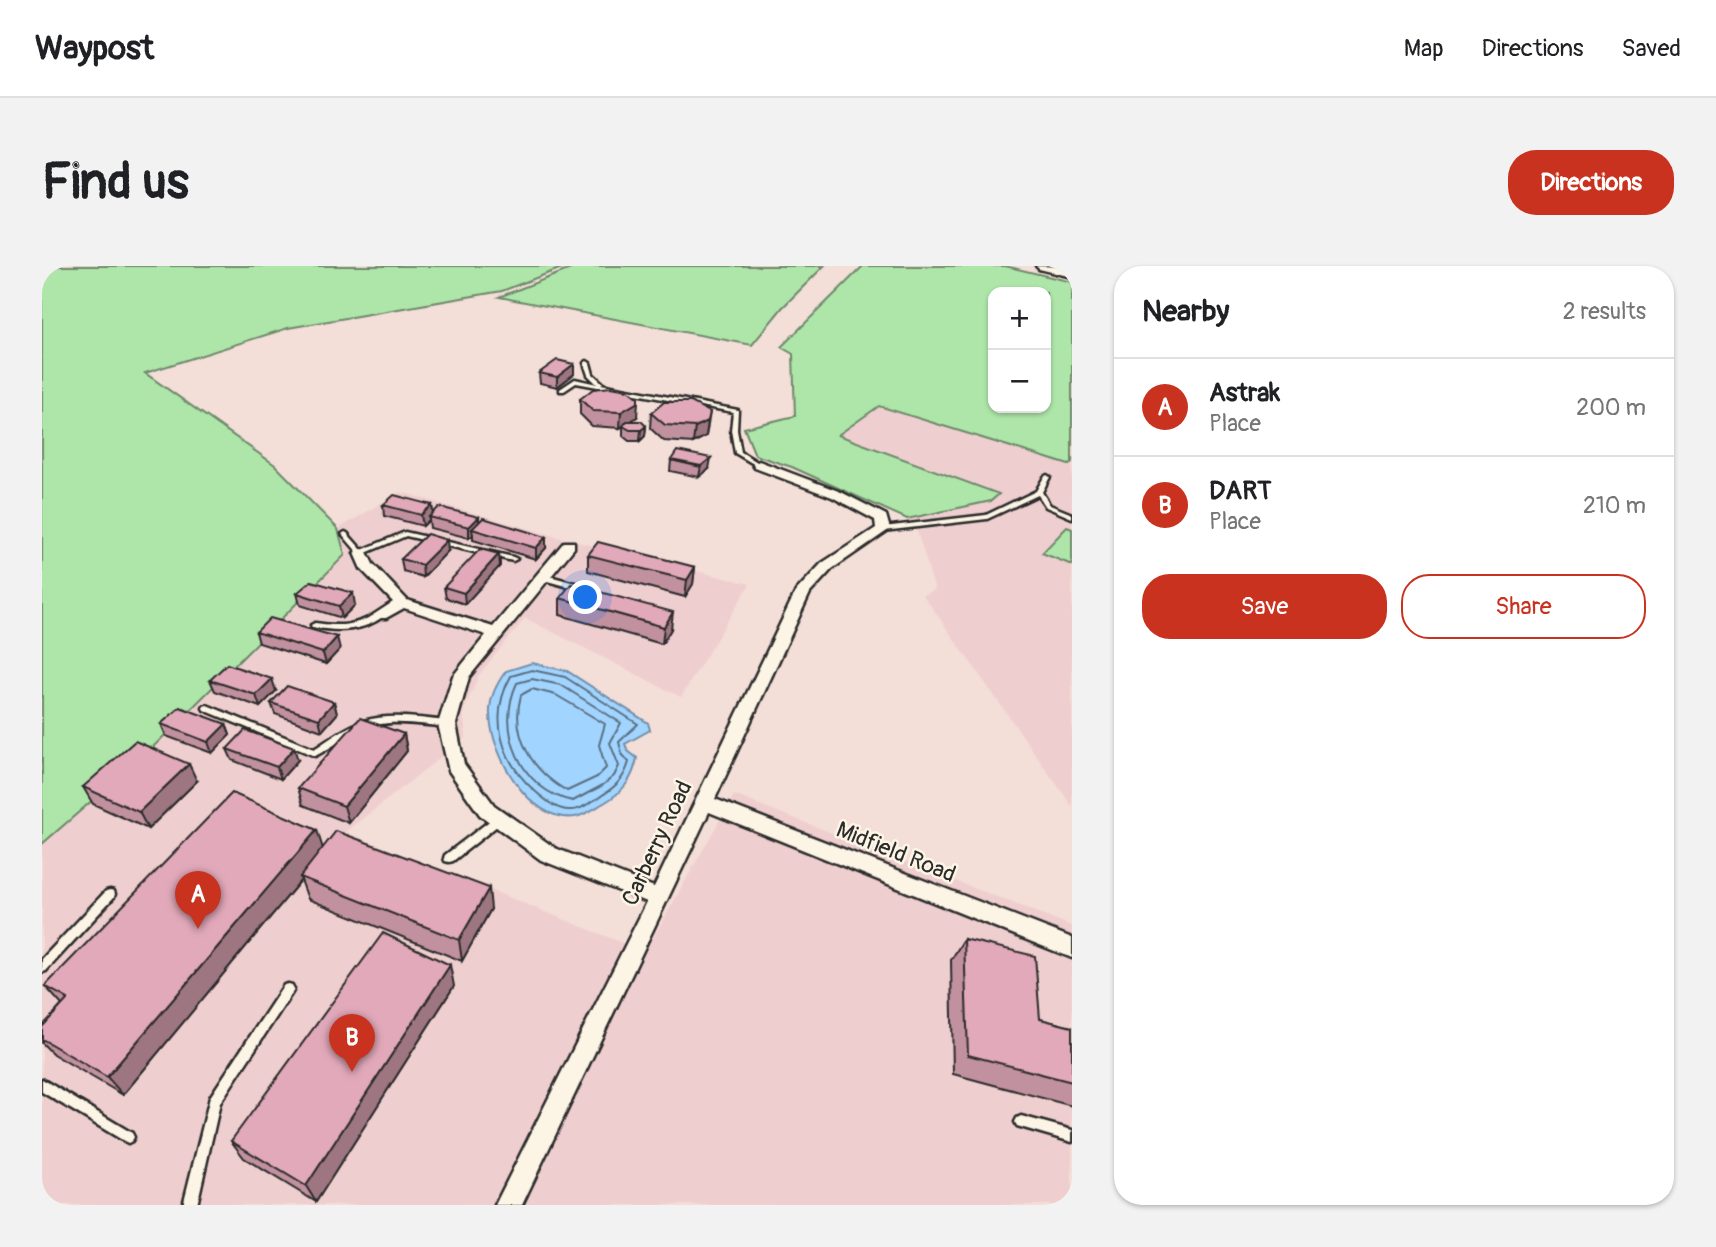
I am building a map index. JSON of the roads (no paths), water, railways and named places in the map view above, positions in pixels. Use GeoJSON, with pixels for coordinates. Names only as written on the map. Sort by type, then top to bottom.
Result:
{"type":"FeatureCollection","features":[{"type":"Feature","properties":{"kind":"highway"},"geometry":{"type":"LineString","coordinates":[[1044,266],[1072,272]]}},
{"type":"Feature","properties":{"kind":"street"},"geometry":{"type":"LineString","coordinates":[[759,465],[825,489],[866,509],[881,518],[883,529]]}},
{"type":"Feature","properties":{"kind":"street","name":"Carberry Road"},"geometry":{"type":"LineString","coordinates":[[508,1205],[659,898],[803,591],[827,566],[883,529]]}},
{"type":"Feature","properties":{"kind":"street"},"geometry":{"type":"LineString","coordinates":[[569,545],[461,676],[447,724],[455,766],[487,810],[548,854],[659,898]]}},
{"type":"Feature","properties":{"kind":"street"},"geometry":{"type":"LineString","coordinates":[[360,552],[366,566],[402,603],[496,633]]}},
{"type":"Feature","properties":{"kind":"street"},"geometry":{"type":"LineString","coordinates":[[381,615],[402,603]]}},
{"type":"Feature","properties":{"kind":"street","name":"Midfield Road"},"geometry":{"type":"LineString","coordinates":[[703,802],[1072,948]]}},
{"type":"Feature","properties":{"kind":"lane"},"geometry":{"type":"LineString","coordinates":[[587,363],[591,375],[602,384]]}},
{"type":"Feature","properties":{"kind":"lane"},"geometry":{"type":"LineString","coordinates":[[562,390],[575,381],[602,384],[736,411],[734,430],[738,453],[759,465]]}},
{"type":"Feature","properties":{"kind":"lane"},"geometry":{"type":"LineString","coordinates":[[883,529],[987,517],[1039,492],[1047,477]]}},
{"type":"Feature","properties":{"kind":"lane"},"geometry":{"type":"LineString","coordinates":[[1039,492],[1048,506],[1072,516]]}},
{"type":"Feature","properties":{"kind":"lane"},"geometry":{"type":"LineString","coordinates":[[345,534],[360,552],[405,534],[513,559]]}},
{"type":"Feature","properties":{"kind":"lane"},"geometry":{"type":"LineString","coordinates":[[543,577],[595,592]]}},
{"type":"Feature","properties":{"kind":"lane"},"geometry":{"type":"LineString","coordinates":[[315,625],[342,630],[356,628],[381,615]]}},
{"type":"Feature","properties":{"kind":"lane"},"geometry":{"type":"LineString","coordinates":[[207,708],[315,753],[351,728],[380,718],[447,724]]}},
{"type":"Feature","properties":{"kind":"lane"},"geometry":{"type":"LineString","coordinates":[[449,858],[499,819]]}},
{"type":"Feature","properties":{"kind":"lane"},"geometry":{"type":"LineString","coordinates":[[42,967],[110,894]]}},
{"type":"Feature","properties":{"kind":"lane"},"geometry":{"type":"LineString","coordinates":[[190,1205],[214,1101],[288,989]]}},
{"type":"Feature","properties":{"kind":"lane"},"geometry":{"type":"LineString","coordinates":[[42,1085],[128,1137]]}},
{"type":"Feature","properties":{"kind":"lane"},"geometry":{"type":"LineString","coordinates":[[1021,1122],[1072,1136]]}},
{"type":"Feature","properties":{"kind":"water"},"geometry":{"type":"Polygon","coordinates":[[[532,663],[567,671],[648,723],[650,730],[625,744],[628,751],[637,758],[633,772],[622,789],[590,812],[575,817],[558,816],[542,809],[528,798],[505,766],[492,731],[491,703],[500,681],[506,671],[532,663]]]}},
{"type":"Feature","properties":{"kind":"place","name":"Astrak"},"geometry":{"type":"Point","coordinates":[198,929]}},
{"type":"Feature","properties":{"kind":"place","name":"DART"},"geometry":{"type":"Point","coordinates":[352,1072]}}]}
